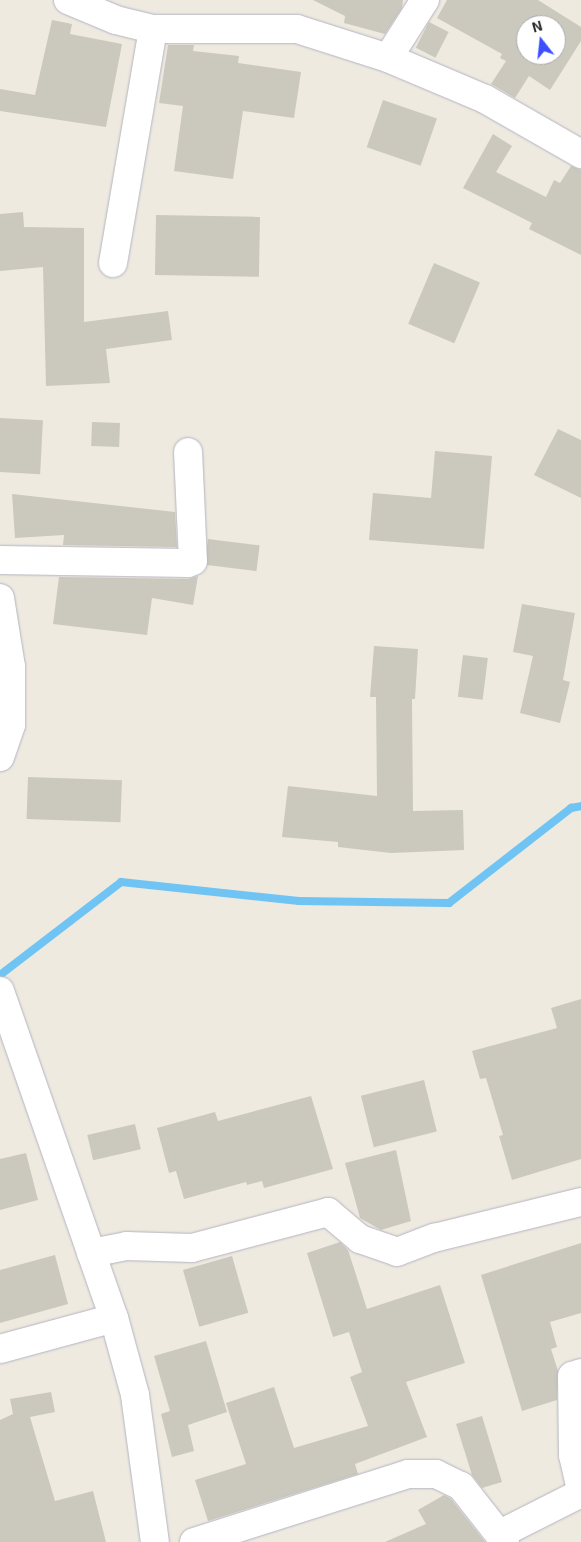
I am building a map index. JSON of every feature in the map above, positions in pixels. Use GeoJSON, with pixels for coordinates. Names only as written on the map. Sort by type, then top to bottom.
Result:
{"type":"FeatureCollection","features":[{"type":"Feature","properties":{"kind":"street"},"geometry":{"type":"LineString","coordinates":[[68,0],[121,10],[153,29],[297,29],[388,58],[485,98],[581,154]]}},
{"type":"Feature","properties":{"kind":"street"},"geometry":{"type":"LineString","coordinates":[[388,58],[425,0]]}},
{"type":"Feature","properties":{"kind":"street"},"geometry":{"type":"LineString","coordinates":[[113,263],[153,29]]}},
{"type":"Feature","properties":{"kind":"street"},"geometry":{"type":"LineString","coordinates":[[0,560],[188,563],[193,561],[188,452]]}},
{"type":"Feature","properties":{"kind":"street"},"geometry":{"type":"LineString","coordinates":[[0,598],[11,667],[11,725],[0,757]]}},
{"type":"Feature","properties":{"kind":"street"},"geometry":{"type":"LineString","coordinates":[[2,994],[114,1318],[135,1395],[155,1542]]}},
{"type":"Feature","properties":{"kind":"street"},"geometry":{"type":"LineString","coordinates":[[91,1253],[126,1246],[192,1248],[328,1212],[360,1239],[397,1252],[434,1238],[581,1202]]}},
{"type":"Feature","properties":{"kind":"street"},"geometry":{"type":"LineString","coordinates":[[0,1349],[114,1318]]}},
{"type":"Feature","properties":{"kind":"street"},"geometry":{"type":"LineString","coordinates":[[194,1542],[408,1474],[436,1474],[461,1486],[502,1538],[581,1492],[573,1455],[572,1376],[581,1373]]}},
{"type":"Feature","properties":{"kind":"building"},"geometry":{"type":"Polygon","coordinates":[[[313,0],[403,0],[402,8],[385,34],[344,23],[345,16],[313,0]]]}},
{"type":"Feature","properties":{"kind":"building"},"geometry":{"type":"Polygon","coordinates":[[[447,0],[538,0],[562,15],[516,15],[516,65],[566,65],[550,90],[529,76],[515,98],[491,84],[506,61],[500,58],[502,54],[437,18],[447,0]]]}},
{"type":"Feature","properties":{"kind":"building"},"geometry":{"type":"Polygon","coordinates":[[[566,18],[581,27],[581,41],[566,65],[566,18]]]}},
{"type":"Feature","properties":{"kind":"building"},"geometry":{"type":"Polygon","coordinates":[[[52,20],[72,24],[70,34],[122,44],[106,127],[0,111],[0,89],[35,95],[52,20]]]}},
{"type":"Feature","properties":{"kind":"building"},"geometry":{"type":"Polygon","coordinates":[[[429,22],[449,32],[435,58],[416,48],[429,22]]]}},
{"type":"Feature","properties":{"kind":"building"},"geometry":{"type":"Polygon","coordinates":[[[168,45],[194,45],[193,51],[239,56],[238,63],[301,72],[294,118],[243,111],[233,179],[174,171],[183,106],[159,103],[168,45]]]}},
{"type":"Feature","properties":{"kind":"building"},"geometry":{"type":"Polygon","coordinates":[[[383,100],[437,119],[421,166],[367,147],[383,100]]]}},
{"type":"Feature","properties":{"kind":"building"},"geometry":{"type":"Polygon","coordinates":[[[493,134],[512,146],[496,172],[546,197],[554,180],[560,183],[571,166],[581,170],[581,255],[529,229],[532,223],[463,188],[493,134]]]}},
{"type":"Feature","properties":{"kind":"building"},"geometry":{"type":"Polygon","coordinates":[[[23,212],[24,227],[84,228],[84,322],[168,311],[172,340],[106,349],[110,383],[46,386],[43,267],[0,271],[0,214],[23,212]]]}},
{"type":"Feature","properties":{"kind":"building"},"geometry":{"type":"Polygon","coordinates":[[[156,215],[260,217],[259,277],[155,275],[156,215]]]}},
{"type":"Feature","properties":{"kind":"building"},"geometry":{"type":"Polygon","coordinates":[[[434,263],[480,283],[454,343],[408,324],[434,263]]]}},
{"type":"Feature","properties":{"kind":"building"},"geometry":{"type":"Polygon","coordinates":[[[0,418],[43,420],[40,474],[0,472],[0,418]]]}},
{"type":"Feature","properties":{"kind":"building"},"geometry":{"type":"Polygon","coordinates":[[[92,422],[120,423],[119,447],[91,446],[92,422]]]}},
{"type":"Feature","properties":{"kind":"building"},"geometry":{"type":"Polygon","coordinates":[[[558,429],[581,440],[581,498],[534,475],[558,429]]]}},
{"type":"Feature","properties":{"kind":"building"},"geometry":{"type":"Polygon","coordinates":[[[435,451],[492,456],[484,549],[369,540],[373,493],[431,498],[435,451]]]}},
{"type":"Feature","properties":{"kind":"building"},"geometry":{"type":"Polygon","coordinates":[[[12,494],[175,512],[177,547],[63,545],[64,535],[15,538],[12,494]]]}},
{"type":"Feature","properties":{"kind":"building"},"geometry":{"type":"Polygon","coordinates":[[[208,539],[260,545],[256,571],[205,565],[208,539]]]}},
{"type":"Feature","properties":{"kind":"building"},"geometry":{"type":"Polygon","coordinates":[[[198,576],[193,605],[152,598],[147,635],[53,624],[59,577],[188,579],[198,576]]]}},
{"type":"Feature","properties":{"kind":"building"},"geometry":{"type":"Polygon","coordinates":[[[522,604],[575,613],[563,680],[570,682],[560,723],[520,713],[533,656],[513,652],[522,604]]]}},
{"type":"Feature","properties":{"kind":"building"},"geometry":{"type":"Polygon","coordinates":[[[374,646],[418,649],[415,699],[412,699],[413,811],[463,810],[464,850],[391,853],[338,847],[338,842],[282,837],[288,786],[377,796],[376,697],[370,697],[374,646]]]}},
{"type":"Feature","properties":{"kind":"building"},"geometry":{"type":"Polygon","coordinates":[[[463,655],[488,658],[483,700],[458,697],[463,655]]]}},
{"type":"Feature","properties":{"kind":"building"},"geometry":{"type":"Polygon","coordinates":[[[28,777],[122,780],[120,822],[27,819],[28,777]]]}},
{"type":"Feature","properties":{"kind":"building"},"geometry":{"type":"Polygon","coordinates":[[[581,999],[581,1159],[512,1180],[499,1136],[503,1135],[486,1078],[480,1079],[472,1051],[557,1028],[551,1008],[581,999]]]}},
{"type":"Feature","properties":{"kind":"building"},"geometry":{"type":"Polygon","coordinates":[[[424,1080],[437,1131],[374,1147],[361,1096],[424,1080]]]}},
{"type":"Feature","properties":{"kind":"building"},"geometry":{"type":"Polygon","coordinates":[[[311,1096],[333,1169],[264,1188],[262,1181],[247,1185],[246,1182],[184,1199],[176,1171],[169,1173],[157,1128],[215,1112],[218,1121],[311,1096]]]}},
{"type":"Feature","properties":{"kind":"building"},"geometry":{"type":"Polygon","coordinates":[[[135,1124],[141,1149],[93,1160],[87,1135],[135,1124]]]}},
{"type":"Feature","properties":{"kind":"building"},"geometry":{"type":"Polygon","coordinates":[[[396,1150],[411,1221],[381,1230],[360,1218],[345,1163],[396,1150]]]}},
{"type":"Feature","properties":{"kind":"building"},"geometry":{"type":"Polygon","coordinates":[[[26,1153],[38,1200],[0,1210],[0,1159],[26,1153]]]}},
{"type":"Feature","properties":{"kind":"building"},"geometry":{"type":"Polygon","coordinates":[[[340,1242],[348,1250],[367,1309],[440,1285],[465,1363],[406,1382],[427,1437],[355,1464],[358,1474],[208,1521],[195,1480],[246,1464],[226,1403],[274,1387],[294,1448],[368,1426],[350,1377],[362,1372],[349,1332],[333,1337],[307,1253],[340,1242]]]}},
{"type":"Feature","properties":{"kind":"building"},"geometry":{"type":"Polygon","coordinates":[[[581,1243],[581,1313],[550,1322],[557,1347],[551,1349],[558,1371],[557,1400],[522,1411],[481,1275],[581,1243]]]}},
{"type":"Feature","properties":{"kind":"building"},"geometry":{"type":"Polygon","coordinates":[[[55,1255],[68,1304],[0,1323],[0,1270],[55,1255]]]}},
{"type":"Feature","properties":{"kind":"building"},"geometry":{"type":"Polygon","coordinates":[[[232,1256],[248,1313],[199,1327],[183,1270],[232,1256]]]}},
{"type":"Feature","properties":{"kind":"building"},"geometry":{"type":"Polygon","coordinates":[[[206,1341],[227,1412],[188,1425],[194,1451],[172,1457],[161,1414],[170,1411],[154,1356],[206,1341]]]}},
{"type":"Feature","properties":{"kind":"building"},"geometry":{"type":"Polygon","coordinates":[[[51,1392],[55,1412],[30,1417],[55,1501],[93,1491],[106,1542],[0,1542],[0,1420],[13,1414],[10,1399],[51,1392]]]}},
{"type":"Feature","properties":{"kind":"building"},"geometry":{"type":"Polygon","coordinates":[[[482,1416],[502,1482],[482,1488],[472,1475],[456,1424],[482,1416]]]}},
{"type":"Feature","properties":{"kind":"building"},"geometry":{"type":"Polygon","coordinates":[[[444,1495],[451,1499],[485,1542],[385,1542],[426,1524],[418,1510],[444,1495]]]}},
{"type":"Feature","properties":{"kind":"waterway"},"geometry":{"type":"LineString","coordinates":[[0,975],[121,882],[299,901],[449,903],[571,808],[581,806]]}}]}
